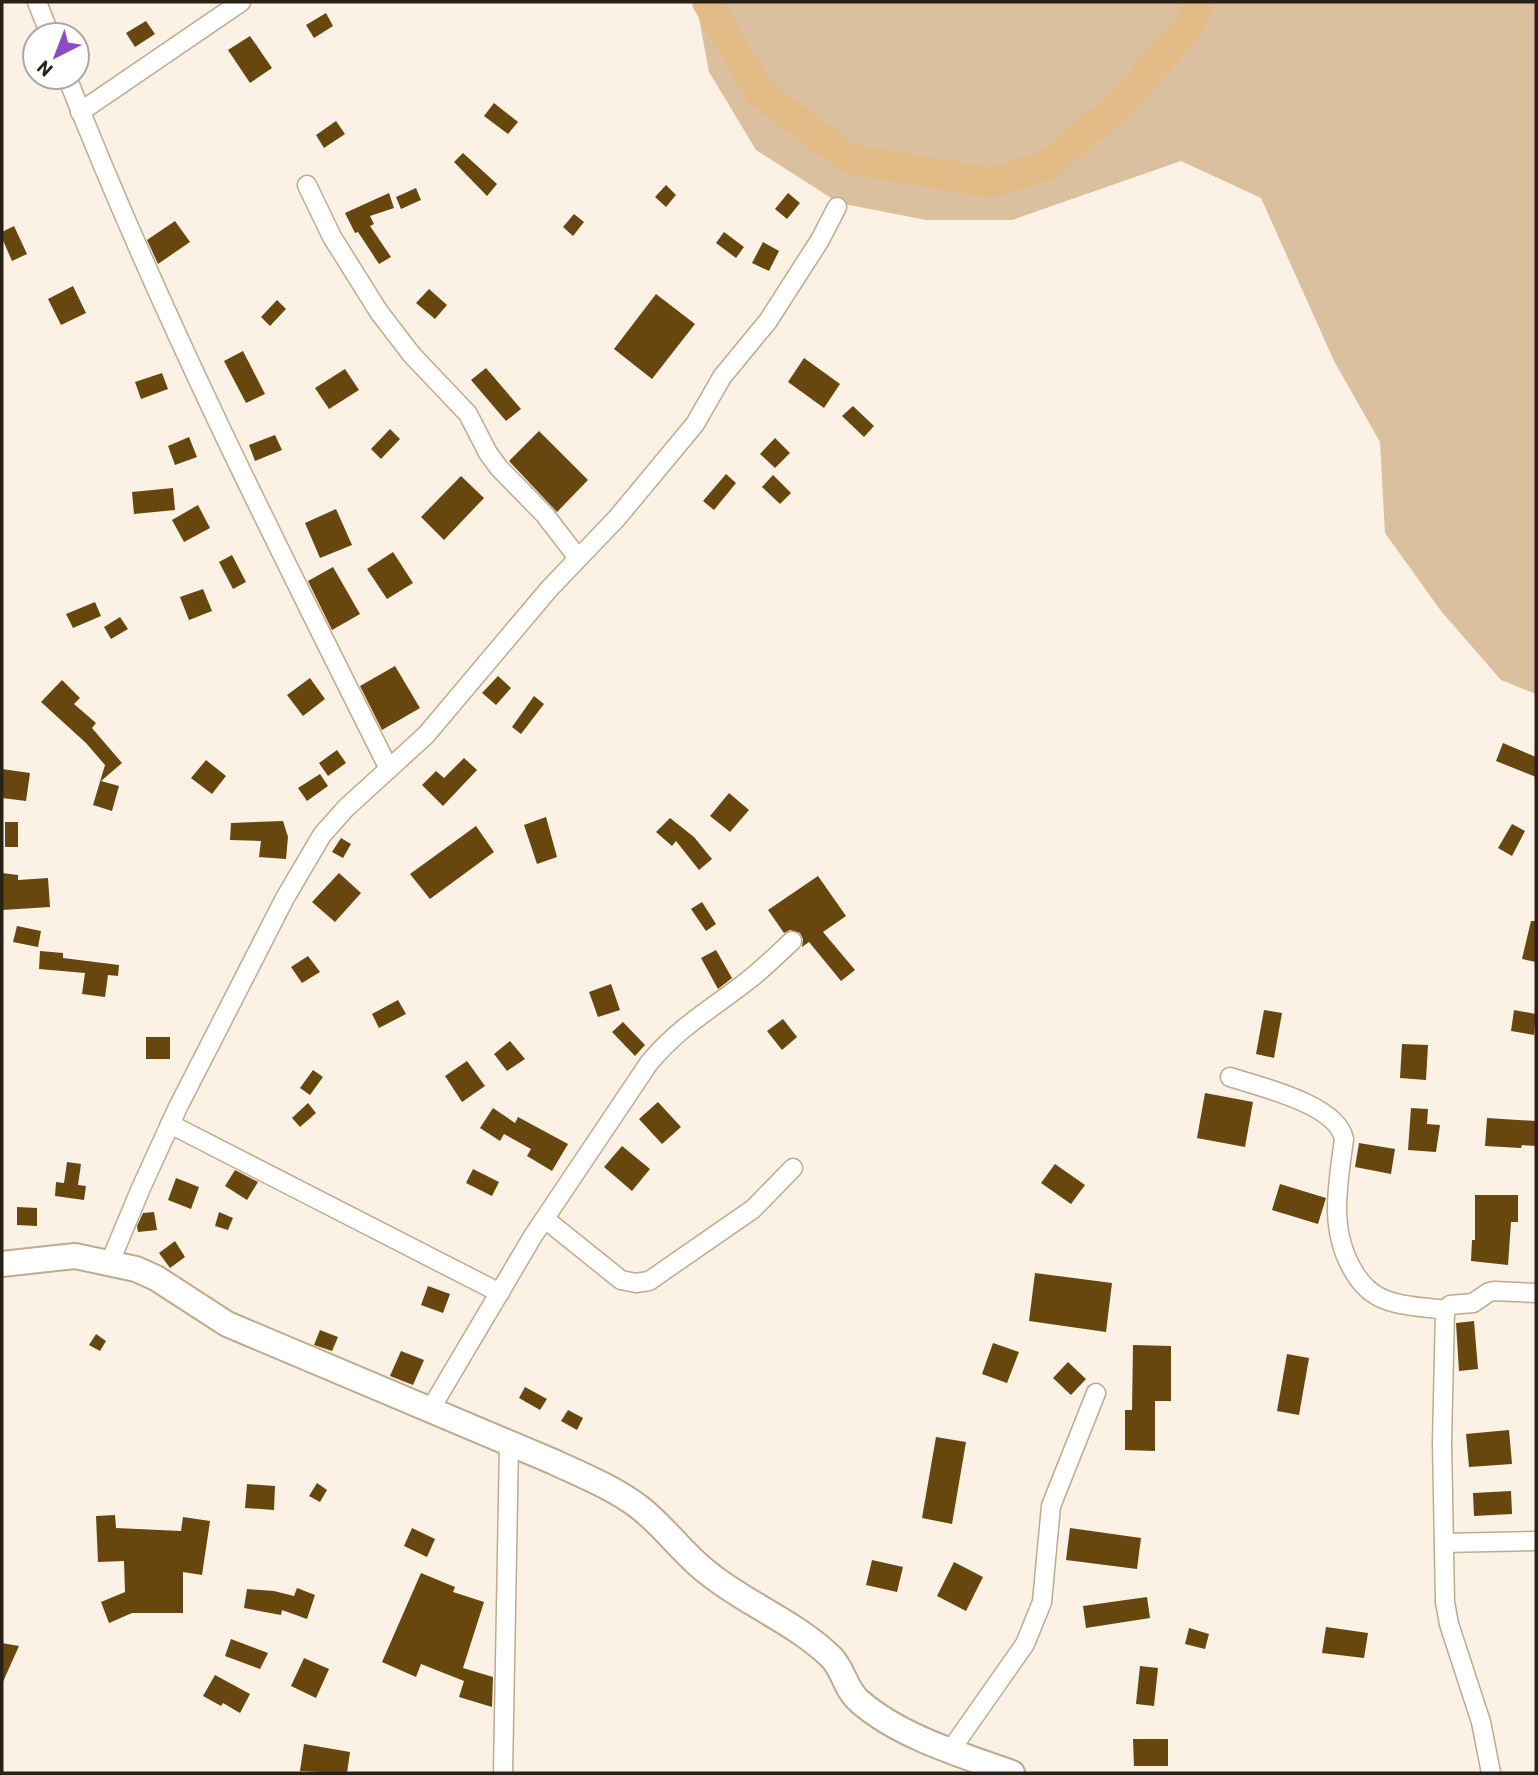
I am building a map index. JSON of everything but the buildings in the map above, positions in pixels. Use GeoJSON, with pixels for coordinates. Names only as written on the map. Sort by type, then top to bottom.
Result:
{"type":"FeatureCollection","features":[{"type":"Feature","properties":{"kind":"main road"},"geometry":{"type":"LineString","coordinates":[[2,1264],[75,1256],[136,1269],[156,1278],[227,1324],[554,1462],[638,1507],[708,1573],[808,1638],[840,1668],[850,1692],[858,1701],[917,1736],[1012,1773]]}},
{"type":"Feature","properties":{"kind":"street"},"geometry":{"type":"LineString","coordinates":[[37,2],[44,21]]}},
{"type":"Feature","properties":{"kind":"street"},"geometry":{"type":"LineString","coordinates":[[80,111],[241,2]]}},
{"type":"Feature","properties":{"kind":"street"},"geometry":{"type":"LineString","coordinates":[[72,91],[102,169],[267,525],[389,769]]}},
{"type":"Feature","properties":{"kind":"street"},"geometry":{"type":"LineString","coordinates":[[307,185],[332,237],[379,312],[412,355],[468,414],[499,468],[545,515],[578,558]]}},
{"type":"Feature","properties":{"kind":"street"},"geometry":{"type":"LineString","coordinates":[[110,1262],[170,1124],[285,898],[322,835],[346,808],[426,735],[549,589],[618,518],[695,424],[722,377],[768,321],[820,240],[837,207]]}},
{"type":"Feature","properties":{"kind":"street"},"geometry":{"type":"LineString","coordinates":[[430,1410],[545,1219],[624,1099],[668,1040],[748,981],[792,941]]}},
{"type":"Feature","properties":{"kind":"street"},"geometry":{"type":"LineString","coordinates":[[1230,1077],[1306,1103],[1336,1122],[1344,1139],[1336,1210],[1337,1229],[1345,1258],[1371,1293],[1387,1301],[1445,1310]]}},
{"type":"Feature","properties":{"kind":"street"},"geometry":{"type":"LineString","coordinates":[[170,1124],[499,1293]]}},
{"type":"Feature","properties":{"kind":"street"},"geometry":{"type":"LineString","coordinates":[[545,1219],[621,1280],[636,1283],[649,1281],[753,1209],[793,1168]]}},
{"type":"Feature","properties":{"kind":"street"},"geometry":{"type":"LineString","coordinates":[[1491,1773],[1481,1722],[1449,1624],[1445,1601],[1442,1442],[1445,1310],[1450,1304],[1473,1303],[1489,1292],[1536,1293]]}},
{"type":"Feature","properties":{"kind":"street"},"geometry":{"type":"LineString","coordinates":[[950,1751],[1014,1661],[1029,1634],[1042,1602],[1051,1506],[1096,1394]]}},
{"type":"Feature","properties":{"kind":"street"},"geometry":{"type":"LineString","coordinates":[[503,1773],[509,1444]]}},
{"type":"Feature","properties":{"kind":"street"},"geometry":{"type":"LineString","coordinates":[[1444,1543],[1536,1541]]}},
{"type":"Feature","properties":{"kind":"shaded area"},"geometry":{"type":"Polygon","coordinates":[[[696,2],[1536,2],[1536,694],[1501,680],[1441,611],[1385,533],[1380,442],[1334,361],[1261,198],[1181,161],[1012,220],[926,220],[839,203],[756,150],[709,72],[696,2]]]}},
{"type":"Feature","properties":{"kind":"waterway"},"geometry":{"type":"LineString","coordinates":[[707,2],[760,93],[849,159],[992,183],[1047,165],[1120,104],[1190,25],[1198,2]]}}]}
